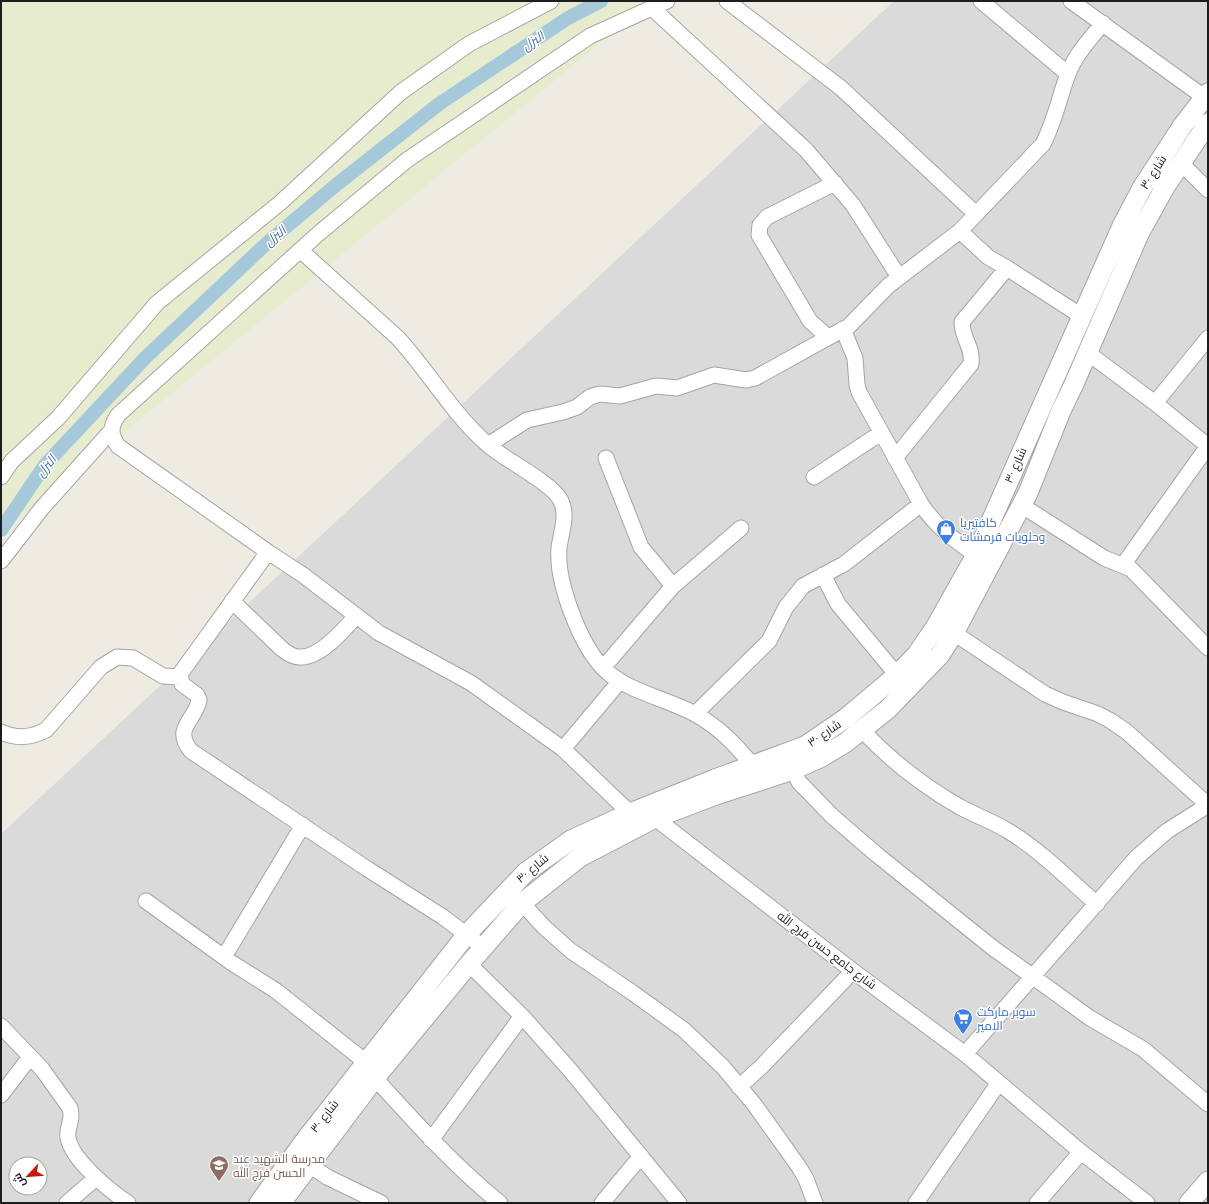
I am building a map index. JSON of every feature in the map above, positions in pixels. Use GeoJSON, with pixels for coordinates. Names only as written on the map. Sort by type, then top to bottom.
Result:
{"type":"FeatureCollection","features":[{"type":"Feature","properties":{"kind":"street"},"geometry":{"type":"LineString","coordinates":[[1,477],[12,461],[58,418],[157,303],[280,203],[401,92],[469,44],[551,1]]}},
{"type":"Feature","properties":{"kind":"street"},"geometry":{"type":"LineString","coordinates":[[630,813],[563,749],[471,683],[380,634],[303,574],[268,552],[118,446],[111,431],[112,424],[118,415],[300,250],[407,160],[590,36],[667,1]]}},
{"type":"Feature","properties":{"kind":"street"},"geometry":{"type":"LineString","coordinates":[[727,1],[841,88],[976,214]]}},
{"type":"Feature","properties":{"kind":"street"},"geometry":{"type":"LineString","coordinates":[[980,1],[1068,74]]}},
{"type":"Feature","properties":{"kind":"street"},"geometry":{"type":"LineString","coordinates":[[1071,1],[1206,95]]}},
{"type":"Feature","properties":{"kind":"street"},"geometry":{"type":"LineString","coordinates":[[652,8],[806,150],[853,205],[899,277]]}},
{"type":"Feature","properties":{"kind":"street"},"geometry":{"type":"LineString","coordinates":[[488,445],[527,420],[564,412],[577,407],[590,397],[600,394],[620,396],[656,386],[677,388],[714,375],[746,380],[755,378],[843,330],[899,277],[960,231],[998,189],[1032,157],[1043,144],[1054,120],[1068,74],[1074,60],[1103,23]]}},
{"type":"Feature","properties":{"kind":"street","name":"شارع ٣٠"},"geometry":{"type":"LineString","coordinates":[[259,1203],[302,1160],[371,1070],[467,934],[516,881],[548,854],[570,840],[666,797],[805,746],[846,718],[897,675],[917,654],[1021,505],[1060,412],[1088,353],[1131,230],[1142,188],[1206,95]]}},
{"type":"Feature","properties":{"kind":"street","name":"شارع ٣٠"},"geometry":{"type":"LineString","coordinates":[[371,1070],[469,964],[522,903],[580,857],[655,818],[716,795],[793,770],[820,758],[845,743],[888,709],[928,669],[940,655],[954,633],[1082,317],[1131,230],[1181,163],[1208,123]]}},
{"type":"Feature","properties":{"kind":"street"},"geometry":{"type":"LineString","coordinates":[[1181,163],[1208,190]]}},
{"type":"Feature","properties":{"kind":"street"},"geometry":{"type":"LineString","coordinates":[[828,337],[810,321],[759,235],[760,225],[767,217],[835,183]]}},
{"type":"Feature","properties":{"kind":"street"},"geometry":{"type":"LineString","coordinates":[[960,231],[988,257],[1082,317]]}},
{"type":"Feature","properties":{"kind":"street"},"geometry":{"type":"LineString","coordinates":[[300,250],[398,338],[412,353],[464,423],[488,445],[550,488],[560,499],[564,513],[559,549],[559,567],[562,583],[575,620],[587,644],[603,668],[620,681],[695,714],[725,734],[753,766]]}},
{"type":"Feature","properties":{"kind":"street"},"geometry":{"type":"LineString","coordinates":[[895,458],[971,364],[973,353],[962,329],[962,322],[1007,268]]}},
{"type":"Feature","properties":{"kind":"street"},"geometry":{"type":"LineString","coordinates":[[843,330],[856,358],[857,385],[859,392],[921,504],[939,528],[983,560]]}},
{"type":"Feature","properties":{"kind":"street"},"geometry":{"type":"LineString","coordinates":[[1156,402],[1208,338]]}},
{"type":"Feature","properties":{"kind":"street"},"geometry":{"type":"LineString","coordinates":[[1088,353],[1156,402],[1208,446],[1124,565]]}},
{"type":"Feature","properties":{"kind":"street"},"geometry":{"type":"LineString","coordinates":[[1,561],[42,508],[111,431]]}},
{"type":"Feature","properties":{"kind":"street"},"geometry":{"type":"LineString","coordinates":[[814,477],[881,433]]}},
{"type":"Feature","properties":{"kind":"street"},"geometry":{"type":"LineString","coordinates":[[606,458],[641,547],[672,586]]}},
{"type":"Feature","properties":{"kind":"street"},"geometry":{"type":"LineString","coordinates":[[695,714],[769,641],[793,598],[804,586],[844,564],[921,504]]}},
{"type":"Feature","properties":{"kind":"street"},"geometry":{"type":"LineString","coordinates":[[1021,505],[1104,558],[1124,565],[1143,580],[1208,648]]}},
{"type":"Feature","properties":{"kind":"street"},"geometry":{"type":"LineString","coordinates":[[603,668],[672,586],[741,528]]}},
{"type":"Feature","properties":{"kind":"street"},"geometry":{"type":"LineString","coordinates":[[268,552],[183,668],[180,678],[182,684],[197,695],[199,700],[185,727],[184,733],[187,746],[191,751],[467,934],[483,947]]}},
{"type":"Feature","properties":{"kind":"street"},"geometry":{"type":"LineString","coordinates":[[823,575],[838,604],[897,675]]}},
{"type":"Feature","properties":{"kind":"street"},"geometry":{"type":"LineString","coordinates":[[232,601],[282,649],[291,655],[299,657],[315,655],[342,632],[356,616]]}},
{"type":"Feature","properties":{"kind":"street"},"geometry":{"type":"LineString","coordinates":[[954,633],[1045,694],[1062,702],[1098,714],[1111,721],[1127,732],[1208,805],[1167,831],[1136,858],[964,1054]]}},
{"type":"Feature","properties":{"kind":"street"},"geometry":{"type":"LineString","coordinates":[[1,732],[10,736],[22,738],[35,736],[46,730],[101,667],[117,657],[133,658],[163,676],[180,678]]}},
{"type":"Feature","properties":{"kind":"street"},"geometry":{"type":"LineString","coordinates":[[563,749],[620,681]]}},
{"type":"Feature","properties":{"kind":"street"},"geometry":{"type":"LineString","coordinates":[[862,730],[878,748],[924,784],[960,806],[1010,832],[1028,845],[1097,904]]}},
{"type":"Feature","properties":{"kind":"street"},"geometry":{"type":"LineString","coordinates":[[793,770],[800,782],[809,792],[870,849],[1032,978],[1090,1018],[1143,1049],[1208,1104]]}},
{"type":"Feature","properties":{"kind":"street","name":"شارع جامع حسن فرج الله"},"geometry":{"type":"LineString","coordinates":[[655,818],[853,971],[964,1054],[1081,1152],[1147,1203]]}},
{"type":"Feature","properties":{"kind":"street"},"geometry":{"type":"LineString","coordinates":[[224,957],[303,826]]}},
{"type":"Feature","properties":{"kind":"street"},"geometry":{"type":"LineString","coordinates":[[146,901],[224,957],[275,990],[371,1070],[431,1140],[472,1180],[500,1203]]}},
{"type":"Feature","properties":{"kind":"street"},"geometry":{"type":"LineString","coordinates":[[522,903],[544,927],[571,951],[633,993],[698,1042],[723,1067],[799,1167],[809,1186],[814,1203]]}},
{"type":"Feature","properties":{"kind":"street"},"geometry":{"type":"LineString","coordinates":[[469,964],[522,1016],[570,1070],[679,1203]]}},
{"type":"Feature","properties":{"kind":"street"},"geometry":{"type":"LineString","coordinates":[[739,1087],[766,1062],[853,971]]}},
{"type":"Feature","properties":{"kind":"street"},"geometry":{"type":"LineString","coordinates":[[431,1140],[522,1016]]}},
{"type":"Feature","properties":{"kind":"street"},"geometry":{"type":"LineString","coordinates":[[1,1026],[42,1069],[70,1108],[72,1115],[68,1136],[70,1144],[96,1178],[128,1203]]}},
{"type":"Feature","properties":{"kind":"street"},"geometry":{"type":"LineString","coordinates":[[1,1095],[30,1057]]}},
{"type":"Feature","properties":{"kind":"street"},"geometry":{"type":"LineString","coordinates":[[916,1203],[998,1084]]}},
{"type":"Feature","properties":{"kind":"street"},"geometry":{"type":"LineString","coordinates":[[1037,1203],[1081,1152]]}},
{"type":"Feature","properties":{"kind":"street"},"geometry":{"type":"LineString","coordinates":[[602,1203],[641,1156]]}},
{"type":"Feature","properties":{"kind":"street"},"geometry":{"type":"LineString","coordinates":[[302,1160],[327,1177],[381,1203]]}},
{"type":"Feature","properties":{"kind":"street","name":"شارع ٣٠"},"geometry":{"type":"LineString","coordinates":[[281,1203],[302,1160]]}},
{"type":"Feature","properties":{"kind":"street"},"geometry":{"type":"LineString","coordinates":[[67,1203],[96,1178]]}},
{"type":"Feature","properties":{"kind":"shaded area"},"geometry":{"type":"Polygon","coordinates":[[[894,1],[1208,1],[1208,1203],[1,1203],[1,834],[894,1]]]}},
{"type":"Feature","properties":{"kind":"green space"},"geometry":{"type":"Polygon","coordinates":[[[1,1],[652,1],[1,533],[1,1]]]}},
{"type":"Feature","properties":{"kind":"waterway","name":"البزل"},"geometry":{"type":"LineString","coordinates":[[1,530],[45,465],[145,358],[267,243],[336,185],[439,104],[568,18],[601,1]]}},
{"type":"Feature","properties":{"kind":"place","name":"كافتيريا وحلويات قرمشات"},"geometry":{"type":"Point","coordinates":[946,546]}},
{"type":"Feature","properties":{"kind":"place","name":"سوبر ماركت الامير"},"geometry":{"type":"Point","coordinates":[963,1035]}},
{"type":"Feature","properties":{"kind":"place","name":"مدرسة الشهيد عبد الحسن فرج الله"},"geometry":{"type":"Point","coordinates":[219,1182]}}]}
